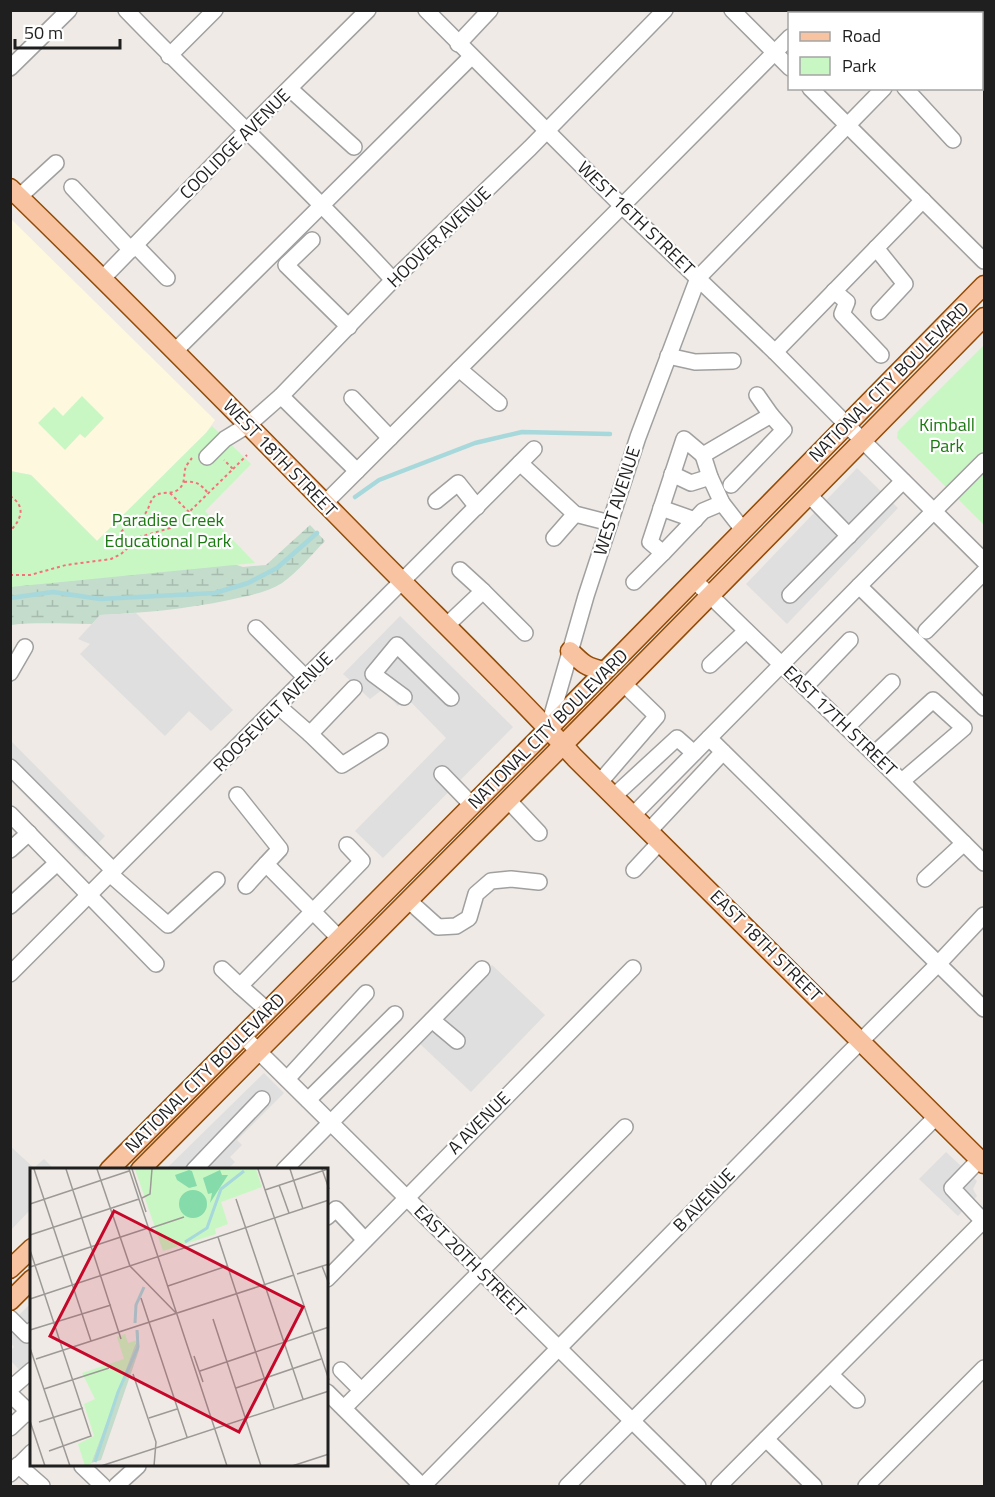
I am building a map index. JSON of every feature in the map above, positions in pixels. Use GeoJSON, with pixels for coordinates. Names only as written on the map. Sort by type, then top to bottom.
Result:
{"type":"FeatureCollection","features":[{"type":"Feature","properties":{"kind":"main road","name":"WEST 18TH STREET"},"geometry":{"type":"LineString","coordinates":[[15,192],[516,694],[548,729]]}},
{"type":"Feature","properties":{"kind":"main road","name":"NATIONAL CITY BOULEVARD"},"geometry":{"type":"LineString","coordinates":[[111,1168],[548,729],[984,285]]}},
{"type":"Feature","properties":{"kind":"main road","name":"NATIONAL CITY BOULEVARD"},"geometry":{"type":"LineString","coordinates":[[142,1168],[984,317]]}},
{"type":"Feature","properties":{"kind":"main road"},"geometry":{"type":"LineString","coordinates":[[570,651],[589,667],[604,671]]}},
{"type":"Feature","properties":{"kind":"main road","name":"EAST 18TH STREET"},"geometry":{"type":"LineString","coordinates":[[548,729],[982,1161]]}},
{"type":"Feature","properties":{"kind":"main road"},"geometry":{"type":"LineString","coordinates":[[10,1269],[30,1250]]}},
{"type":"Feature","properties":{"kind":"main road"},"geometry":{"type":"LineString","coordinates":[[10,1301],[30,1281]]}},
{"type":"Feature","properties":{"kind":"street"},"geometry":{"type":"LineString","coordinates":[[10,68],[69,10]]}},
{"type":"Feature","properties":{"kind":"street"},"geometry":{"type":"LineString","coordinates":[[126,10],[393,280]]}},
{"type":"Feature","properties":{"kind":"street"},"geometry":{"type":"LineString","coordinates":[[169,56],[216,10]]}},
{"type":"Feature","properties":{"kind":"street","name":"COOLIDGE AVENUE"},"geometry":{"type":"LineString","coordinates":[[102,279],[368,10]]}},
{"type":"Feature","properties":{"kind":"street","name":"WEST 16TH STREET"},"geometry":{"type":"LineString","coordinates":[[426,10],[622,206],[775,351],[984,561]]}},
{"type":"Feature","properties":{"kind":"street"},"geometry":{"type":"LineString","coordinates":[[458,44],[490,10]]}},
{"type":"Feature","properties":{"kind":"street","name":"HOOVER AVENUE"},"geometry":{"type":"LineString","coordinates":[[207,453],[248,425],[281,396],[393,280],[547,131],[665,10]]}},
{"type":"Feature","properties":{"kind":"street"},"geometry":{"type":"LineString","coordinates":[[732,10],[788,67]]}},
{"type":"Feature","properties":{"kind":"street"},"geometry":{"type":"LineString","coordinates":[[325,503],[788,38]]}},
{"type":"Feature","properties":{"kind":"street"},"geometry":{"type":"LineString","coordinates":[[175,351],[471,57]]}},
{"type":"Feature","properties":{"kind":"street"},"geometry":{"type":"LineString","coordinates":[[290,89],[354,147]]}},
{"type":"Feature","properties":{"kind":"street"},"geometry":{"type":"LineString","coordinates":[[812,90],[984,261]]}},
{"type":"Feature","properties":{"kind":"street"},"geometry":{"type":"LineString","coordinates":[[698,278],[881,90]]}},
{"type":"Feature","properties":{"kind":"street"},"geometry":{"type":"LineString","coordinates":[[908,90],[953,140]]}},
{"type":"Feature","properties":{"kind":"street"},"geometry":{"type":"LineString","coordinates":[[15,192],[56,163]]}},
{"type":"Feature","properties":{"kind":"street"},"geometry":{"type":"LineString","coordinates":[[72,187],[167,278]]}},
{"type":"Feature","properties":{"kind":"street"},"geometry":{"type":"LineString","coordinates":[[775,351],[923,200]]}},
{"type":"Feature","properties":{"kind":"street"},"geometry":{"type":"LineString","coordinates":[[312,240],[286,264],[349,327]]}},
{"type":"Feature","properties":{"kind":"street"},"geometry":{"type":"LineString","coordinates":[[876,248],[905,284],[879,312]]}},
{"type":"Feature","properties":{"kind":"street","name":"WEST AVENUE"},"geometry":{"type":"LineString","coordinates":[[548,729],[586,596],[638,437],[698,278]]}},
{"type":"Feature","properties":{"kind":"street"},"geometry":{"type":"LineString","coordinates":[[834,291],[847,302],[842,314],[881,355]]}},
{"type":"Feature","properties":{"kind":"street"},"geometry":{"type":"LineString","coordinates":[[668,356],[694,362],[733,361]]}},
{"type":"Feature","properties":{"kind":"street"},"geometry":{"type":"LineString","coordinates":[[459,369],[499,403]]}},
{"type":"Feature","properties":{"kind":"street"},"geometry":{"type":"LineString","coordinates":[[731,485],[784,430],[757,395]]}},
{"type":"Feature","properties":{"kind":"street"},"geometry":{"type":"LineString","coordinates":[[281,396],[357,471]]}},
{"type":"Feature","properties":{"kind":"street"},"geometry":{"type":"LineString","coordinates":[[352,398],[390,438]]}},
{"type":"Feature","properties":{"kind":"street"},"geometry":{"type":"LineString","coordinates":[[703,455],[771,415]]}},
{"type":"Feature","properties":{"kind":"street"},"geometry":{"type":"LineString","coordinates":[[663,553],[650,542],[684,440],[703,455],[722,503],[743,530]]}},
{"type":"Feature","properties":{"kind":"street","name":"ROOSEVELT AVENUE"},"geometry":{"type":"LineString","coordinates":[[10,974],[534,449]]}},
{"type":"Feature","properties":{"kind":"street"},"geometry":{"type":"LineString","coordinates":[[633,815],[984,461]]}},
{"type":"Feature","properties":{"kind":"street"},"geometry":{"type":"LineString","coordinates":[[520,463],[575,514],[610,523]]}},
{"type":"Feature","properties":{"kind":"street"},"geometry":{"type":"LineString","coordinates":[[672,474],[691,483],[710,477]]}},
{"type":"Feature","properties":{"kind":"street"},"geometry":{"type":"LineString","coordinates":[[790,595],[903,481]]}},
{"type":"Feature","properties":{"kind":"street"},"geometry":{"type":"LineString","coordinates":[[436,501],[458,483],[477,507]]}},
{"type":"Feature","properties":{"kind":"street"},"geometry":{"type":"LineString","coordinates":[[808,495],[849,536]]}},
{"type":"Feature","properties":{"kind":"street"},"geometry":{"type":"LineString","coordinates":[[634,582],[703,511],[722,503]]}},
{"type":"Feature","properties":{"kind":"street"},"geometry":{"type":"LineString","coordinates":[[661,508],[695,520]]}},
{"type":"Feature","properties":{"kind":"street"},"geometry":{"type":"LineString","coordinates":[[554,538],[575,514]]}},
{"type":"Feature","properties":{"kind":"street"},"geometry":{"type":"LineString","coordinates":[[460,570],[525,633]]}},
{"type":"Feature","properties":{"kind":"street"},"geometry":{"type":"LineString","coordinates":[[926,631],[984,572]]}},
{"type":"Feature","properties":{"kind":"street","name":"EAST 17TH STREET"},"geometry":{"type":"LineString","coordinates":[[694,580],[984,862]]}},
{"type":"Feature","properties":{"kind":"street"},"geometry":{"type":"LineString","coordinates":[[859,586],[984,708]]}},
{"type":"Feature","properties":{"kind":"street"},"geometry":{"type":"LineString","coordinates":[[447,626],[483,591]]}},
{"type":"Feature","properties":{"kind":"street"},"geometry":{"type":"LineString","coordinates":[[256,628],[306,678]]}},
{"type":"Feature","properties":{"kind":"street"},"geometry":{"type":"LineString","coordinates":[[710,665],[746,631]]}},
{"type":"Feature","properties":{"kind":"street"},"geometry":{"type":"LineString","coordinates":[[805,687],[850,640]]}},
{"type":"Feature","properties":{"kind":"street"},"geometry":{"type":"LineString","coordinates":[[404,697],[374,674],[397,645],[451,698]]}},
{"type":"Feature","properties":{"kind":"street"},"geometry":{"type":"LineString","coordinates":[[10,674],[26,647]]}},
{"type":"Feature","properties":{"kind":"street"},"geometry":{"type":"LineString","coordinates":[[847,727],[892,682]]}},
{"type":"Feature","properties":{"kind":"street"},"geometry":{"type":"LineString","coordinates":[[600,782],[657,716],[623,683]]}},
{"type":"Feature","properties":{"kind":"street"},"geometry":{"type":"LineString","coordinates":[[310,734],[354,688]]}},
{"type":"Feature","properties":{"kind":"street"},"geometry":{"type":"LineString","coordinates":[[874,754],[933,700],[964,728],[902,781]]}},
{"type":"Feature","properties":{"kind":"street"},"geometry":{"type":"LineString","coordinates":[[278,706],[342,765],[380,741]]}},
{"type":"Feature","properties":{"kind":"street"},"geometry":{"type":"LineString","coordinates":[[614,796],[677,738],[694,753]]}},
{"type":"Feature","properties":{"kind":"street"},"geometry":{"type":"LineString","coordinates":[[709,738],[984,1009]]}},
{"type":"Feature","properties":{"kind":"street"},"geometry":{"type":"LineString","coordinates":[[634,870],[655,836],[723,752]]}},
{"type":"Feature","properties":{"kind":"street"},"geometry":{"type":"LineString","coordinates":[[10,767],[112,873],[168,925],[217,880]]}},
{"type":"Feature","properties":{"kind":"street"},"geometry":{"type":"LineString","coordinates":[[442,774],[472,805]]}},
{"type":"Feature","properties":{"kind":"street"},"geometry":{"type":"LineString","coordinates":[[237,795],[280,849],[246,886]]}},
{"type":"Feature","properties":{"kind":"street"},"geometry":{"type":"LineString","coordinates":[[508,800],[539,833]]}},
{"type":"Feature","properties":{"kind":"street"},"geometry":{"type":"LineString","coordinates":[[10,814],[156,964]]}},
{"type":"Feature","properties":{"kind":"street"},"geometry":{"type":"LineString","coordinates":[[10,850],[28,833]]}},
{"type":"Feature","properties":{"kind":"street"},"geometry":{"type":"LineString","coordinates":[[926,879],[964,843]]}},
{"type":"Feature","properties":{"kind":"street"},"geometry":{"type":"LineString","coordinates":[[240,986],[362,861],[347,845]]}},
{"type":"Feature","properties":{"kind":"street"},"geometry":{"type":"LineString","coordinates":[[10,906],[57,863]]}},
{"type":"Feature","properties":{"kind":"street"},"geometry":{"type":"LineString","coordinates":[[266,864],[339,938]]}},
{"type":"Feature","properties":{"kind":"street"},"geometry":{"type":"LineString","coordinates":[[408,900],[438,927],[456,926],[469,918],[476,894],[491,881],[511,879],[539,882]]}},
{"type":"Feature","properties":{"kind":"street","name":"B AVENUE"},"geometry":{"type":"LineString","coordinates":[[423,1486],[984,915]]}},
{"type":"Feature","properties":{"kind":"street","name":"A AVENUE"},"geometry":{"type":"LineString","coordinates":[[328,1278],[633,968]]}},
{"type":"Feature","properties":{"kind":"street"},"geometry":{"type":"LineString","coordinates":[[222,969],[267,1010]]}},
{"type":"Feature","properties":{"kind":"street"},"geometry":{"type":"LineString","coordinates":[[286,1168],[482,969]]}},
{"type":"Feature","properties":{"kind":"street"},"geometry":{"type":"LineString","coordinates":[[287,1079],[366,993]]}},
{"type":"Feature","properties":{"kind":"street"},"geometry":{"type":"LineString","coordinates":[[308,1100],[394,1014]]}},
{"type":"Feature","properties":{"kind":"street"},"geometry":{"type":"LineString","coordinates":[[432,1020],[457,1041]]}},
{"type":"Feature","properties":{"kind":"street","name":"EAST 20TH STREET"},"geometry":{"type":"LineString","coordinates":[[242,1035],[698,1486]]}},
{"type":"Feature","properties":{"kind":"street"},"geometry":{"type":"LineString","coordinates":[[196,1168],[262,1099]]}},
{"type":"Feature","properties":{"kind":"street"},"geometry":{"type":"LineString","coordinates":[[567,1486],[937,1116]]}},
{"type":"Feature","properties":{"kind":"street"},"geometry":{"type":"LineString","coordinates":[[344,1408],[625,1127]]}},
{"type":"Feature","properties":{"kind":"street"},"geometry":{"type":"LineString","coordinates":[[720,1486],[984,1221],[952,1188],[982,1161]]}},
{"type":"Feature","properties":{"kind":"street"},"geometry":{"type":"LineString","coordinates":[[328,1216],[336,1209],[365,1240]]}},
{"type":"Feature","properties":{"kind":"street"},"geometry":{"type":"LineString","coordinates":[[10,1318],[27,1335],[30,1332]]}},
{"type":"Feature","properties":{"kind":"street"},"geometry":{"type":"LineString","coordinates":[[866,1486],[984,1368]]}},
{"type":"Feature","properties":{"kind":"street"},"geometry":{"type":"LineString","coordinates":[[341,1370],[361,1390]]}},
{"type":"Feature","properties":{"kind":"street"},"geometry":{"type":"LineString","coordinates":[[10,1389],[30,1372]]}},
{"type":"Feature","properties":{"kind":"street"},"geometry":{"type":"LineString","coordinates":[[831,1375],[857,1400]]}},
{"type":"Feature","properties":{"kind":"street"},"geometry":{"type":"LineString","coordinates":[[328,1393],[423,1486]]}},
{"type":"Feature","properties":{"kind":"street"},"geometry":{"type":"LineString","coordinates":[[10,1394],[30,1413],[10,1428]]}},
{"type":"Feature","properties":{"kind":"street"},"geometry":{"type":"LineString","coordinates":[[766,1439],[814,1486]]}},
{"type":"Feature","properties":{"kind":"street"},"geometry":{"type":"LineString","coordinates":[[30,1454],[14,1470],[42,1486]]}},
{"type":"Feature","properties":{"kind":"street"},"geometry":{"type":"LineString","coordinates":[[83,1467],[103,1486]]}},
{"type":"Feature","properties":{"kind":"street"},"geometry":{"type":"LineString","coordinates":[[116,1486],[137,1467]]}},
{"type":"Feature","properties":{"kind":"path"},"geometry":{"type":"LineString","coordinates":[[130,546],[122,537],[121,532],[131,522],[146,513],[155,496],[170,493],[181,487],[186,466],[207,453],[233,469]]}},
{"type":"Feature","properties":{"kind":"path"},"geometry":{"type":"LineString","coordinates":[[10,575],[30,575],[66,565],[111,559],[121,554],[140,537],[170,528],[189,513],[247,455]]}},
{"type":"Feature","properties":{"kind":"path"},"geometry":{"type":"LineString","coordinates":[[184,482],[197,482],[209,494]]}},
{"type":"Feature","properties":{"kind":"path"},"geometry":{"type":"LineString","coordinates":[[170,493],[189,513]]}},
{"type":"Feature","properties":{"kind":"path"},"geometry":{"type":"LineString","coordinates":[[10,496],[20,505],[21,509],[21,515],[10,531]]}},
{"type":"Feature","properties":{"kind":"shaded area"},"geometry":{"type":"Polygon","coordinates":[[[10,218],[215,420],[206,433],[97,541],[31,475],[11,471],[10,218]]]}},
{"type":"Feature","properties":{"kind":"shaded area"},"geometry":{"type":"Polygon","coordinates":[[[857,468],[898,508],[787,624],[746,584],[857,468]]]}},
{"type":"Feature","properties":{"kind":"shaded area"},"geometry":{"type":"Polygon","coordinates":[[[136,613],[233,710],[211,731],[189,711],[165,736],[80,654],[90,644],[78,639],[100,615],[136,613]]]}},
{"type":"Feature","properties":{"kind":"shaded area"},"geometry":{"type":"Polygon","coordinates":[[[400,616],[513,727],[383,858],[355,831],[446,738],[406,697],[398,706],[382,690],[370,699],[343,674],[400,616]]]}},
{"type":"Feature","properties":{"kind":"shaded area"},"geometry":{"type":"Polygon","coordinates":[[[10,740],[105,836],[85,857],[11,781],[10,740]]]}},
{"type":"Feature","properties":{"kind":"shaded area"},"geometry":{"type":"Polygon","coordinates":[[[492,965],[545,1015],[471,1092],[418,1042],[492,965]]]}},
{"type":"Feature","properties":{"kind":"shaded area"},"geometry":{"type":"Polygon","coordinates":[[[264,1073],[284,1093],[237,1140],[242,1145],[230,1157],[235,1162],[229,1168],[167,1168],[264,1073]]]}},
{"type":"Feature","properties":{"kind":"shaded area"},"geometry":{"type":"Polygon","coordinates":[[[10,1146],[34,1168],[30,1168],[30,1210],[11,1230],[10,1146]]]}},
{"type":"Feature","properties":{"kind":"shaded area"},"geometry":{"type":"Polygon","coordinates":[[[946,1152],[977,1181],[973,1189],[977,1196],[958,1216],[919,1179],[946,1152]]]}},
{"type":"Feature","properties":{"kind":"shaded area"},"geometry":{"type":"Polygon","coordinates":[[[44,1159],[53,1168],[34,1168],[44,1159]]]}},
{"type":"Feature","properties":{"kind":"shaded area"},"geometry":{"type":"Polygon","coordinates":[[[30,1304],[30,1381],[11,1361],[11,1350],[14,1347],[11,1343],[11,1323],[30,1304]]]}},
{"type":"Feature","properties":{"kind":"green space","name":"Kimball Park"},"geometry":{"type":"Polygon","coordinates":[[[984,345],[984,525],[897,438],[898,431],[984,345]]]}},
{"type":"Feature","properties":{"kind":"green space"},"geometry":{"type":"Polygon","coordinates":[[[82,396],[104,418],[85,438],[80,434],[65,450],[38,423],[54,407],[63,416],[82,396]]]}},
{"type":"Feature","properties":{"kind":"green space","name":"Paradise Creek Educational Park"},"geometry":{"type":"Polygon","coordinates":[[[212,426],[251,464],[205,511],[255,563],[11,587],[10,471],[31,475],[97,541],[212,426]]]}},
{"type":"Feature","properties":{"kind":"green space"},"geometry":{"type":"Polygon","coordinates":[[[10,480],[91,554],[224,561],[243,567],[266,565],[310,525],[325,541],[288,579],[256,594],[181,608],[100,615],[92,624],[11,625],[10,480]]]}},
{"type":"Feature","properties":{"kind":"waterway"},"geometry":{"type":"LineString","coordinates":[[355,497],[379,480],[475,443],[522,432],[610,434]]}},
{"type":"Feature","properties":{"kind":"waterway"},"geometry":{"type":"LineString","coordinates":[[10,598],[53,592],[100,599],[215,593],[248,583],[277,568],[317,533]]}}]}
